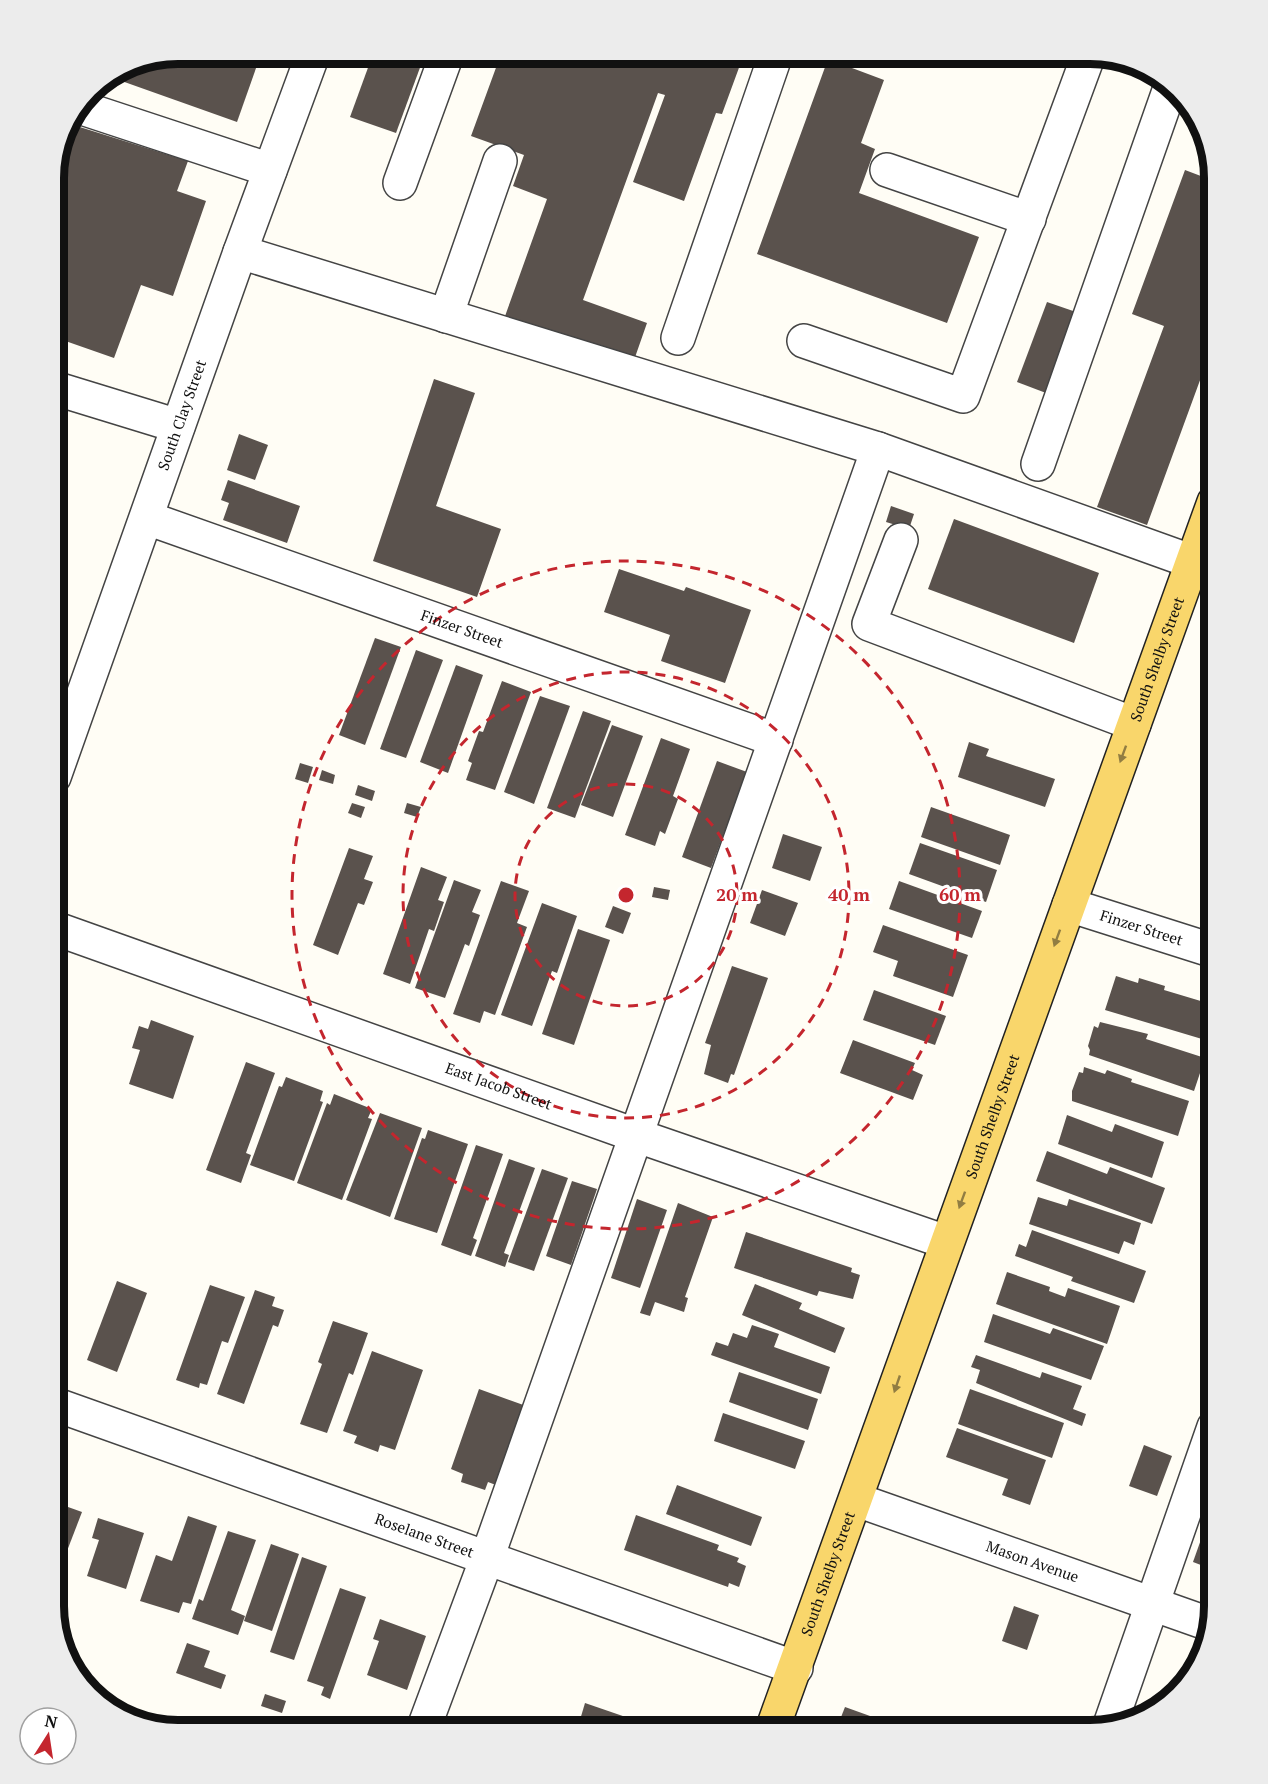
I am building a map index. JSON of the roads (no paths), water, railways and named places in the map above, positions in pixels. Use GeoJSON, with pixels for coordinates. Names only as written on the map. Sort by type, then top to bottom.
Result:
{"type":"FeatureCollection","features":[{"type":"Feature","properties":{"kind":"main road","name":"South Shelby Street"},"geometry":{"type":"LineString","coordinates":[[776,1720],[857,1500],[946,1242],[1204,531]]}},
{"type":"Feature","properties":{"kind":"street","name":"South Clay Street"},"geometry":{"type":"LineString","coordinates":[[65,747],[240,252],[309,65]]}},
{"type":"Feature","properties":{"kind":"street"},"geometry":{"type":"LineString","coordinates":[[399,183],[443,65]]}},
{"type":"Feature","properties":{"kind":"street"},"geometry":{"type":"LineString","coordinates":[[678,338],[772,65]]}},
{"type":"Feature","properties":{"kind":"street"},"geometry":{"type":"LineString","coordinates":[[804,341],[963,396],[1085,65]]}},
{"type":"Feature","properties":{"kind":"street"},"geometry":{"type":"LineString","coordinates":[[1038,464],[1167,96]]}},
{"type":"Feature","properties":{"kind":"street"},"geometry":{"type":"LineString","coordinates":[[88,110],[270,170]]}},
{"type":"Feature","properties":{"kind":"street"},"geometry":{"type":"LineString","coordinates":[[446,316],[500,161]]}},
{"type":"Feature","properties":{"kind":"street"},"geometry":{"type":"LineString","coordinates":[[887,170],[1029,219]]}},
{"type":"Feature","properties":{"kind":"street"},"geometry":{"type":"LineString","coordinates":[[240,252],[878,449],[1193,562]]}},
{"type":"Feature","properties":{"kind":"street"},"geometry":{"type":"LineString","coordinates":[[65,391],[178,426]]}},
{"type":"Feature","properties":{"kind":"street"},"geometry":{"type":"LineString","coordinates":[[427,1719],[487,1558],[878,449]]}},
{"type":"Feature","properties":{"kind":"street","name":"Finzer Street"},"geometry":{"type":"LineString","coordinates":[[147,518],[776,740]]}},
{"type":"Feature","properties":{"kind":"street"},"geometry":{"type":"LineString","coordinates":[[901,540],[869,624],[1134,724]]}},
{"type":"Feature","properties":{"kind":"street","name":"Finzer Street"},"geometry":{"type":"LineString","coordinates":[[1069,905],[1204,948]]}},
{"type":"Feature","properties":{"kind":"street","name":"East Jacob Street"},"geometry":{"type":"LineString","coordinates":[[64,932],[635,1135],[946,1242]]}},
{"type":"Feature","properties":{"kind":"street","name":"Roselane Street"},"geometry":{"type":"LineString","coordinates":[[64,1408],[795,1668]]}},
{"type":"Feature","properties":{"kind":"street"},"geometry":{"type":"LineString","coordinates":[[1113,1717],[1204,1456]]}},
{"type":"Feature","properties":{"kind":"street","name":"Mason Avenue"},"geometry":{"type":"LineString","coordinates":[[857,1500],[1203,1622]]}}]}
